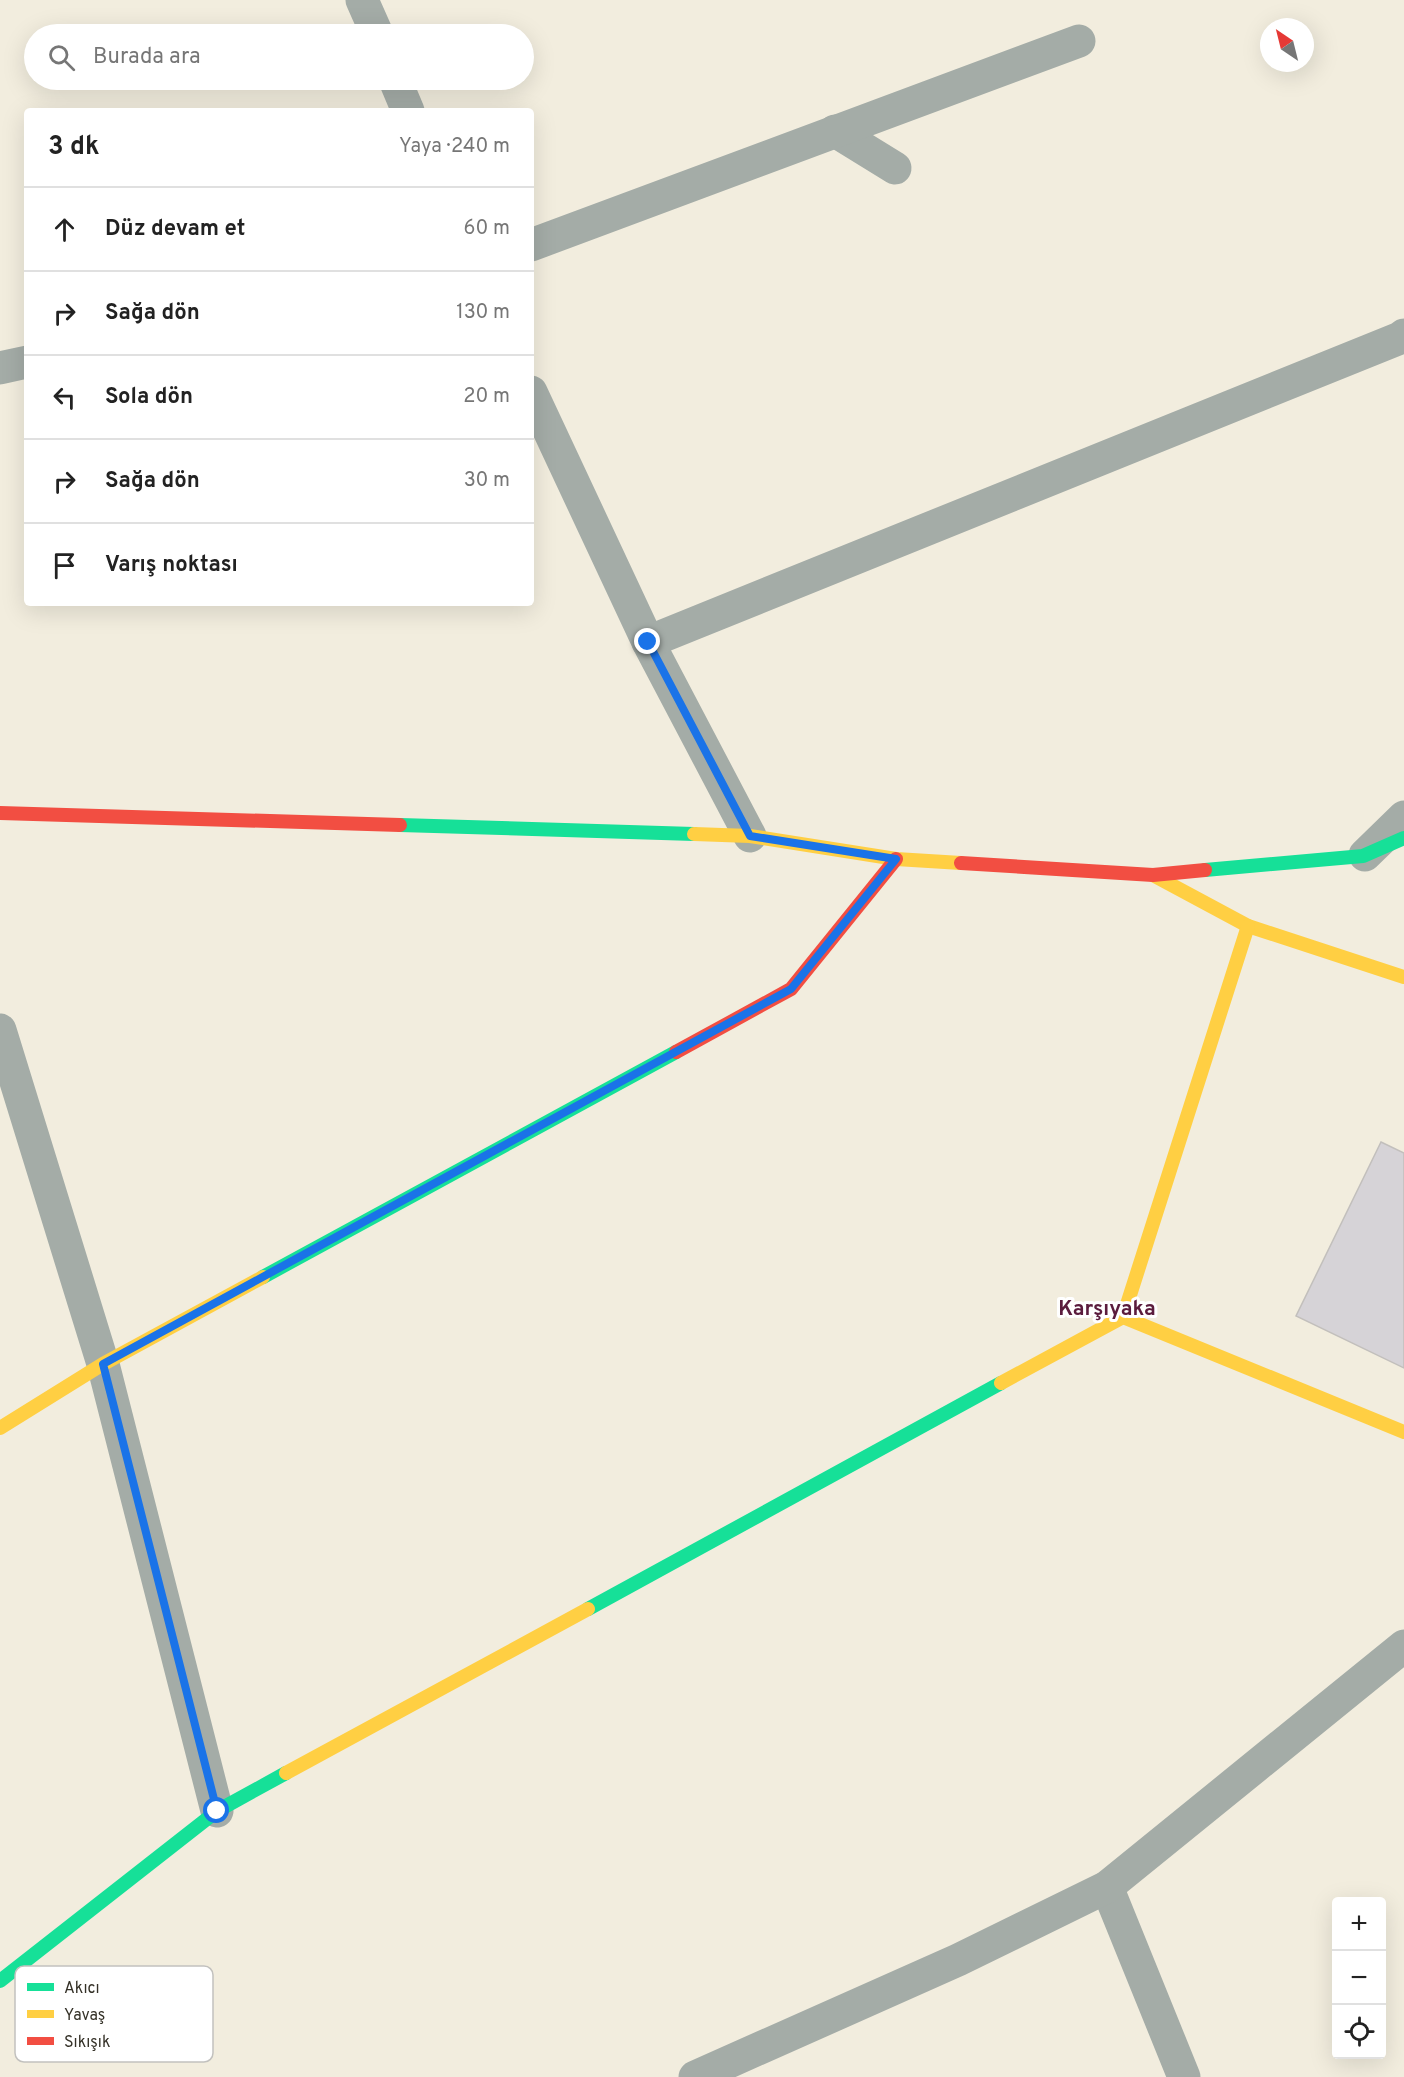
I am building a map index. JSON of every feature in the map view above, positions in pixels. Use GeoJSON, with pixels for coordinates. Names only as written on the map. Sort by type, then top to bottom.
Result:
{"type":"FeatureCollection","features":[{"type":"Feature","properties":{"kind":"street"},"geometry":{"type":"LineString","coordinates":[[362,0],[373,24]]}},
{"type":"Feature","properties":{"kind":"street"},"geometry":{"type":"LineString","coordinates":[[534,244],[1079,41]]}},
{"type":"Feature","properties":{"kind":"street"},"geometry":{"type":"LineString","coordinates":[[399,90],[407,108]]}},
{"type":"Feature","properties":{"kind":"street"},"geometry":{"type":"LineString","coordinates":[[836,131],[895,168]]}},
{"type":"Feature","properties":{"kind":"street"},"geometry":{"type":"LineString","coordinates":[[648,642],[1400,339],[1404,334]]}},
{"type":"Feature","properties":{"kind":"street"},"geometry":{"type":"LineString","coordinates":[[0,368],[24,363]]}},
{"type":"Feature","properties":{"kind":"street"},"geometry":{"type":"LineString","coordinates":[[534,398],[648,642],[750,836]]}},
{"type":"Feature","properties":{"kind":"street"},"geometry":{"type":"LineString","coordinates":[[0,813],[750,836],[896,859],[1153,875],[1364,856],[1404,838]]}},
{"type":"Feature","properties":{"kind":"street"},"geometry":{"type":"LineString","coordinates":[[1364,856],[1404,817]]}},
{"type":"Feature","properties":{"kind":"street"},"geometry":{"type":"LineString","coordinates":[[0,1428],[103,1364],[791,989],[896,859]]}},
{"type":"Feature","properties":{"kind":"street"},"geometry":{"type":"LineString","coordinates":[[1153,875],[1248,926],[1404,977]]}},
{"type":"Feature","properties":{"kind":"street"},"geometry":{"type":"LineString","coordinates":[[19,1966],[217,1811],[1123,1317],[1248,926]]}},
{"type":"Feature","properties":{"kind":"street"},"geometry":{"type":"LineString","coordinates":[[0,1030],[103,1364],[217,1811]]}},
{"type":"Feature","properties":{"kind":"street"},"geometry":{"type":"LineString","coordinates":[[1123,1317],[1404,1432]]}},
{"type":"Feature","properties":{"kind":"street"},"geometry":{"type":"LineString","coordinates":[[695,2077],[958,1960],[1107,1887],[1404,1646]]}},
{"type":"Feature","properties":{"kind":"street"},"geometry":{"type":"LineString","coordinates":[[1107,1887],[1184,2077]]}},
{"type":"Feature","properties":{"kind":"street"},"geometry":{"type":"LineString","coordinates":[[0,1981],[15,1969]]}},
{"type":"Feature","properties":{"kind":"building"},"geometry":{"type":"Polygon","coordinates":[[[1381,1142],[1404,1153],[1404,1368],[1296,1316],[1381,1142]]]}},
{"type":"Feature","properties":{"kind":"traffic: fast"},"geometry":{"type":"LineString","coordinates":[[400,825],[694,834]]}},
{"type":"Feature","properties":{"kind":"traffic: fast"},"geometry":{"type":"LineString","coordinates":[[1205,870],[1363,856],[1404,838]]}},
{"type":"Feature","properties":{"kind":"traffic: fast"},"geometry":{"type":"LineString","coordinates":[[263,1277],[676,1052]]}},
{"type":"Feature","properties":{"kind":"traffic: fast"},"geometry":{"type":"LineString","coordinates":[[588,1609],[1001,1383]]}},
{"type":"Feature","properties":{"kind":"traffic: fast"},"geometry":{"type":"LineString","coordinates":[[19,1966],[217,1811],[286,1773]]}},
{"type":"Feature","properties":{"kind":"traffic: fast"},"geometry":{"type":"LineString","coordinates":[[0,1981],[15,1969]]}},
{"type":"Feature","properties":{"kind":"traffic: slow"},"geometry":{"type":"LineString","coordinates":[[694,834],[750,836],[896,859],[961,863]]}},
{"type":"Feature","properties":{"kind":"traffic: slow"},"geometry":{"type":"LineString","coordinates":[[1153,875],[1248,926],[1404,977]]}},
{"type":"Feature","properties":{"kind":"traffic: slow"},"geometry":{"type":"LineString","coordinates":[[1001,1383],[1123,1317],[1248,926]]}},
{"type":"Feature","properties":{"kind":"traffic: slow"},"geometry":{"type":"LineString","coordinates":[[0,1428],[103,1364],[263,1277]]}},
{"type":"Feature","properties":{"kind":"traffic: slow"},"geometry":{"type":"LineString","coordinates":[[1123,1317],[1404,1432]]}},
{"type":"Feature","properties":{"kind":"traffic: slow"},"geometry":{"type":"LineString","coordinates":[[286,1773],[588,1609]]}},
{"type":"Feature","properties":{"kind":"traffic: jam"},"geometry":{"type":"LineString","coordinates":[[0,813],[400,825]]}},
{"type":"Feature","properties":{"kind":"traffic: jam"},"geometry":{"type":"LineString","coordinates":[[676,1052],[791,989],[896,859]]}},
{"type":"Feature","properties":{"kind":"traffic: jam"},"geometry":{"type":"LineString","coordinates":[[961,863],[1153,875],[1205,870]]}},
{"type":"Feature","properties":{"kind":"district","name":"Karşıyaka"},"geometry":{"type":"Point","coordinates":[1107,1309]}},
{"type":"Feature","properties":{"kind":"route"},"geometry":{"type":"LineString","coordinates":[[217,1811],[103,1364],[791,989],[896,859],[750,836],[648,642]]}}]}
